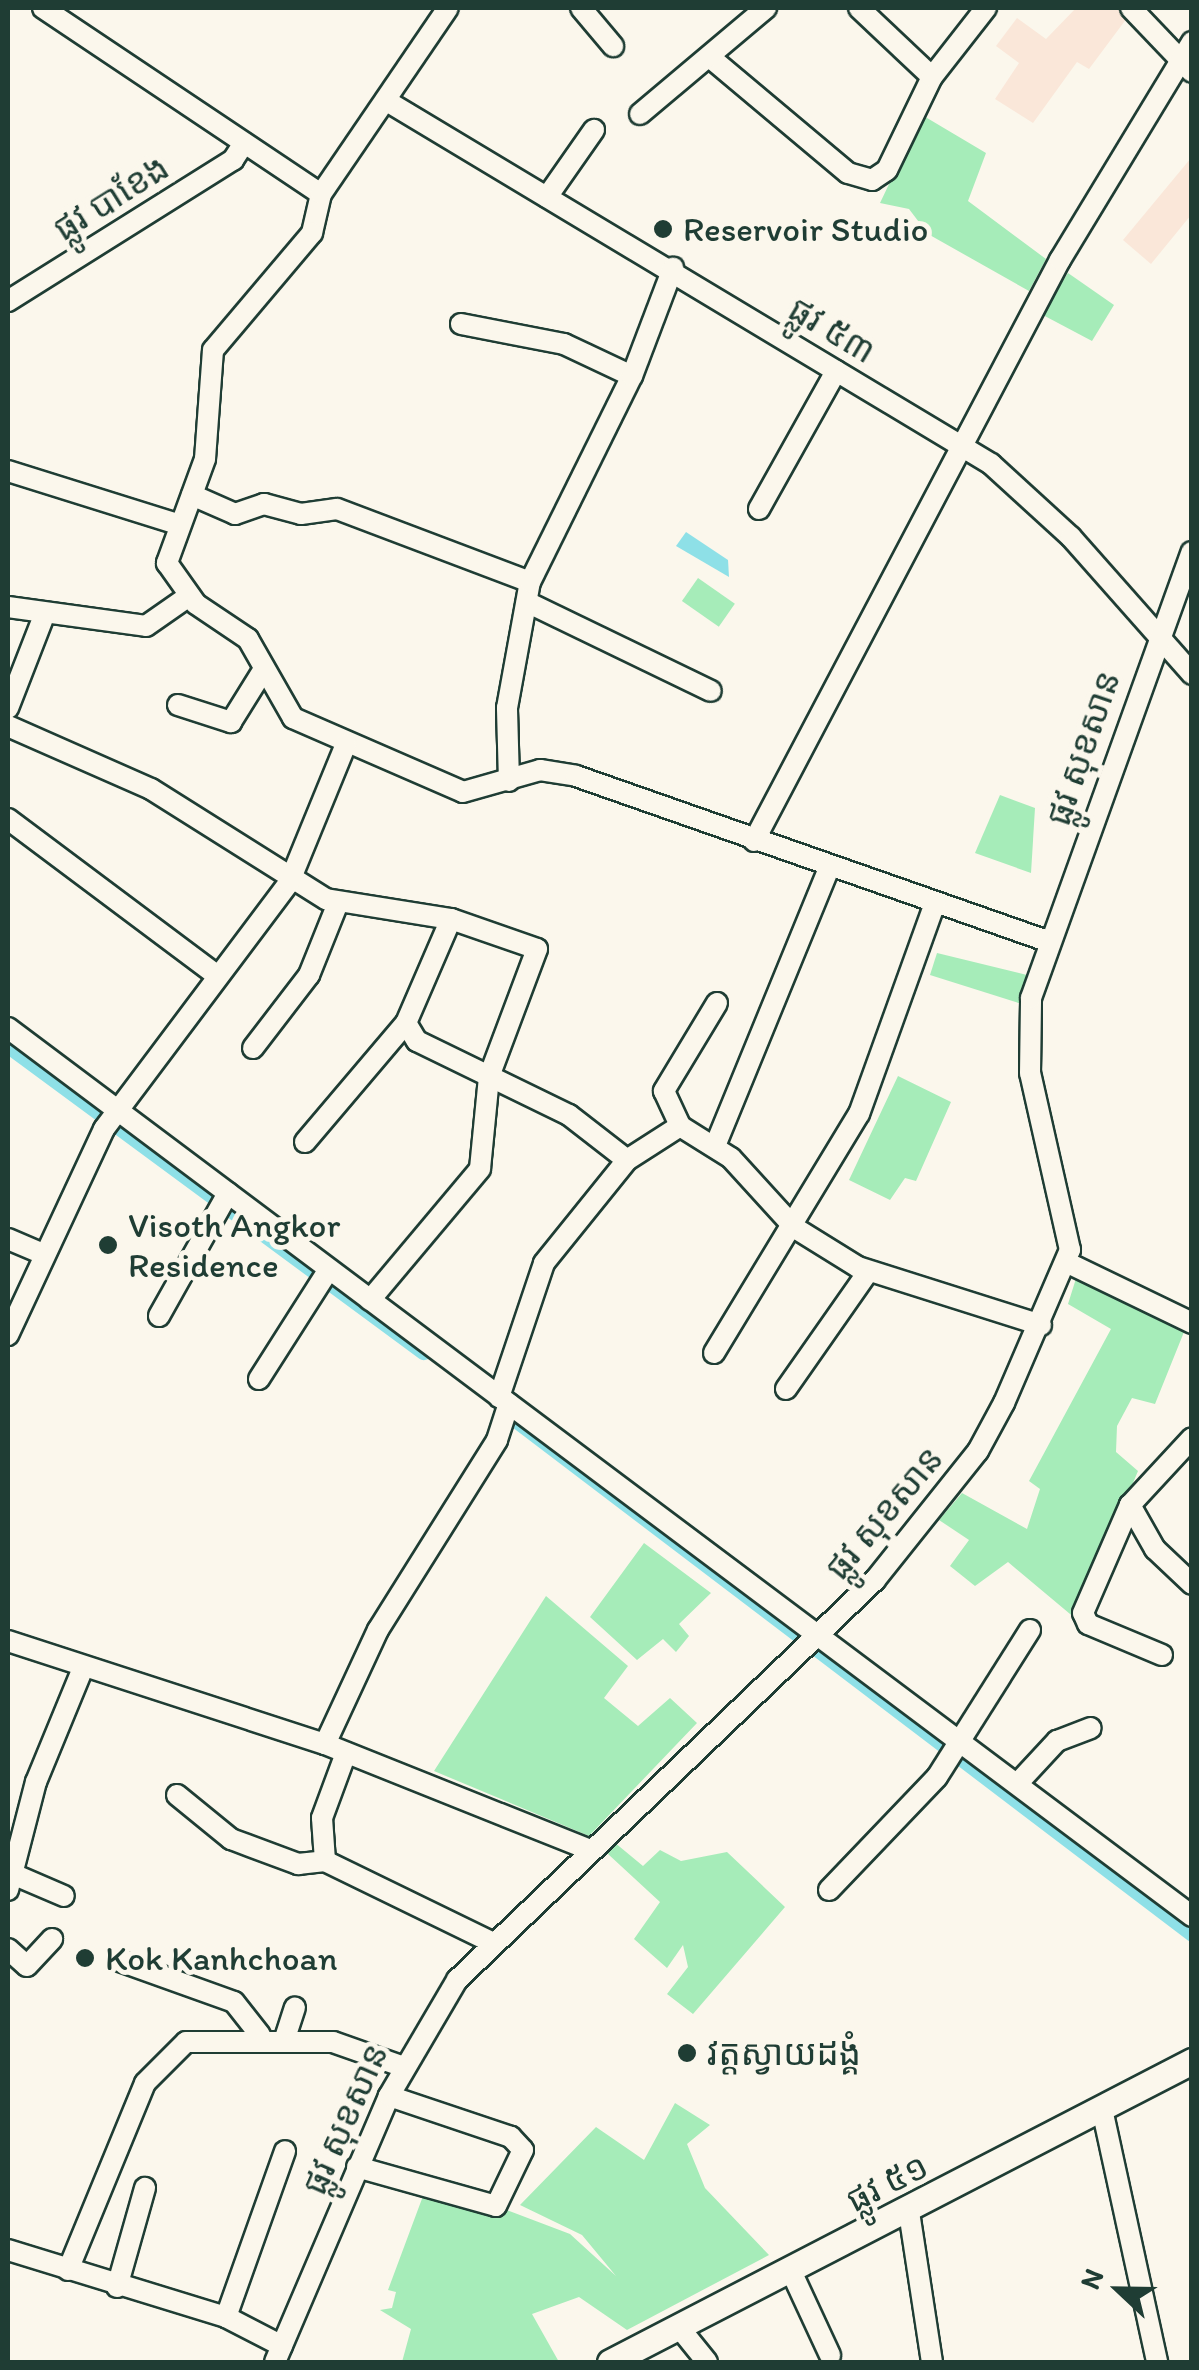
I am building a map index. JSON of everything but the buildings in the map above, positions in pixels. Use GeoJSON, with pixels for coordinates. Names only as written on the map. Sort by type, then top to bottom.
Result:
{"type":"FeatureCollection","features":[{"type":"Feature","properties":{"kind":"main road","name":"ផ្លូវ ៥១"},"geometry":{"type":"LineString","coordinates":[[610,2362],[1189,2067]]}},
{"type":"Feature","properties":{"kind":"street"},"geometry":{"type":"LineString","coordinates":[[43,8],[320,194]]}},
{"type":"Feature","properties":{"kind":"street"},"geometry":{"type":"LineString","coordinates":[[448,8],[390,102],[320,194],[312,233],[211,356],[207,448],[169,556],[189,596],[248,639],[294,718],[463,792],[540,770],[576,776],[829,868],[1050,942]]}},
{"type":"Feature","properties":{"kind":"street"},"geometry":{"type":"LineString","coordinates":[[580,8],[613,46]]}},
{"type":"Feature","properties":{"kind":"street"},"geometry":{"type":"LineString","coordinates":[[640,114],[712,59],[766,8]]}},
{"type":"Feature","properties":{"kind":"street"},"geometry":{"type":"LineString","coordinates":[[860,8],[932,77]]}},
{"type":"Feature","properties":{"kind":"street"},"geometry":{"type":"LineString","coordinates":[[712,59],[848,173],[872,180],[886,170],[932,77],[986,8]]}},
{"type":"Feature","properties":{"kind":"street"},"geometry":{"type":"LineString","coordinates":[[754,841],[960,443],[1188,58],[1132,8]]}},
{"type":"Feature","properties":{"kind":"street","name":"ផ្លូវ ៥៣"},"geometry":{"type":"LineString","coordinates":[[390,102],[960,443],[1027,493],[1192,674]]}},
{"type":"Feature","properties":{"kind":"street"},"geometry":{"type":"LineString","coordinates":[[547,197],[594,130]]}},
{"type":"Feature","properties":{"kind":"street","name":"ផ្លូវ បាខែង"},"geometry":{"type":"LineString","coordinates":[[8,301],[232,160],[244,144]]}},
{"type":"Feature","properties":{"kind":"street"},"geometry":{"type":"LineString","coordinates":[[509,781],[507,708],[528,592],[632,376],[673,268]]}},
{"type":"Feature","properties":{"kind":"street"},"geometry":{"type":"LineString","coordinates":[[461,324],[564,344],[632,376]]}},
{"type":"Feature","properties":{"kind":"street"},"geometry":{"type":"LineString","coordinates":[[759,508],[836,370]]}},
{"type":"Feature","properties":{"kind":"street"},"geometry":{"type":"LineString","coordinates":[[8,471],[180,526]]}},
{"type":"Feature","properties":{"kind":"street"},"geometry":{"type":"LineString","coordinates":[[192,495],[240,514],[264,504],[302,514],[337,509],[528,592],[711,691]]}},
{"type":"Feature","properties":{"kind":"street","name":"ផ្លូវ សុខសាន"},"geometry":{"type":"LineString","coordinates":[[279,2354],[357,2167],[427,2020],[490,1942],[812,1643],[978,1451],[1068,1263],[1069,1227],[1028,1044],[1050,942],[1157,633],[1192,552]]}},
{"type":"Feature","properties":{"kind":"street"},"geometry":{"type":"LineString","coordinates":[[8,607],[146,626],[189,596]]}},
{"type":"Feature","properties":{"kind":"street"},"geometry":{"type":"LineString","coordinates":[[8,708],[45,613]]}},
{"type":"Feature","properties":{"kind":"street"},"geometry":{"type":"LineString","coordinates":[[178,704],[230,722],[264,670]]}},
{"type":"Feature","properties":{"kind":"street"},"geometry":{"type":"LineString","coordinates":[[8,726],[151,789],[289,884],[338,903],[451,919],[539,954],[489,1077],[480,1169],[370,1300]]}},
{"type":"Feature","properties":{"kind":"street"},"geometry":{"type":"LineString","coordinates":[[8,1335],[42,1254],[111,1119],[215,974],[289,884],[346,744]]}},
{"type":"Feature","properties":{"kind":"street"},"geometry":{"type":"LineString","coordinates":[[8,819],[215,974]]}},
{"type":"Feature","properties":{"kind":"street"},"geometry":{"type":"LineString","coordinates":[[715,1146],[829,868]]}},
{"type":"Feature","properties":{"kind":"street"},"geometry":{"type":"LineString","coordinates":[[253,1048],[309,975],[338,903]]}},
{"type":"Feature","properties":{"kind":"street"},"geometry":{"type":"LineString","coordinates":[[714,1353],[796,1228],[874,1082],[936,903]]}},
{"type":"Feature","properties":{"kind":"street"},"geometry":{"type":"LineString","coordinates":[[305,1142],[406,1023],[451,919]]}},
{"type":"Feature","properties":{"kind":"street"},"geometry":{"type":"LineString","coordinates":[[717,1003],[664,1093],[680,1126],[715,1146],[796,1228],[868,1272],[1041,1325]]}},
{"type":"Feature","properties":{"kind":"street"},"geometry":{"type":"LineString","coordinates":[[406,1023],[417,1041],[569,1115],[627,1160]]}},
{"type":"Feature","properties":{"kind":"street"},"geometry":{"type":"LineString","coordinates":[[8,1028],[111,1119],[323,1278],[370,1300],[502,1409],[812,1643],[955,1750],[1017,1784],[1192,1916]]}},
{"type":"Feature","properties":{"kind":"street"},"geometry":{"type":"LineString","coordinates":[[325,1744],[387,1615],[497,1440],[502,1409],[544,1263],[627,1160],[680,1126]]}},
{"type":"Feature","properties":{"kind":"street"},"geometry":{"type":"LineString","coordinates":[[159,1316],[223,1202]]}},
{"type":"Feature","properties":{"kind":"street"},"geometry":{"type":"LineString","coordinates":[[8,1239],[42,1254]]}},
{"type":"Feature","properties":{"kind":"street"},"geometry":{"type":"LineString","coordinates":[[1068,1263],[1192,1324]]}},
{"type":"Feature","properties":{"kind":"street"},"geometry":{"type":"LineString","coordinates":[[786,1389],[868,1272]]}},
{"type":"Feature","properties":{"kind":"street"},"geometry":{"type":"LineString","coordinates":[[259,1378],[323,1278]]}},
{"type":"Feature","properties":{"kind":"street"},"geometry":{"type":"LineString","coordinates":[[1162,1654],[1088,1624],[1083,1613],[1130,1505],[1192,1438]]}},
{"type":"Feature","properties":{"kind":"street"},"geometry":{"type":"LineString","coordinates":[[1130,1505],[1156,1549],[1192,1584]]}},
{"type":"Feature","properties":{"kind":"street"},"geometry":{"type":"LineString","coordinates":[[829,1890],[955,1750],[1030,1630]]}},
{"type":"Feature","properties":{"kind":"street"},"geometry":{"type":"LineString","coordinates":[[8,1641],[325,1744],[590,1850]]}},
{"type":"Feature","properties":{"kind":"street"},"geometry":{"type":"LineString","coordinates":[[64,1896],[11,1882],[36,1782],[84,1668]]}},
{"type":"Feature","properties":{"kind":"street"},"geometry":{"type":"LineString","coordinates":[[1017,1784],[1057,1741],[1091,1728]]}},
{"type":"Feature","properties":{"kind":"street"},"geometry":{"type":"LineString","coordinates":[[325,1861],[322,1818],[346,1754]]}},
{"type":"Feature","properties":{"kind":"street"},"geometry":{"type":"LineString","coordinates":[[176,1795],[231,1839],[298,1864],[325,1861],[490,1942]]}},
{"type":"Feature","properties":{"kind":"street"},"geometry":{"type":"LineString","coordinates":[[8,1949],[28,1966],[52,1940]]}},
{"type":"Feature","properties":{"kind":"street"},"geometry":{"type":"LineString","coordinates":[[117,1960],[234,2002],[260,2035]]}},
{"type":"Feature","properties":{"kind":"street"},"geometry":{"type":"LineString","coordinates":[[284,2038],[295,2008]]}},
{"type":"Feature","properties":{"kind":"street"},"geometry":{"type":"LineString","coordinates":[[68,2270],[155,2071],[195,2038],[260,2035],[347,2044],[404,2067]]}},
{"type":"Feature","properties":{"kind":"street"},"geometry":{"type":"LineString","coordinates":[[357,2167],[496,2206],[523,2150],[511,2137],[390,2096]]}},
{"type":"Feature","properties":{"kind":"street"},"geometry":{"type":"LineString","coordinates":[[1102,2109],[1157,2362]]}},
{"type":"Feature","properties":{"kind":"street"},"geometry":{"type":"LineString","coordinates":[[226,2318],[285,2151]]}},
{"type":"Feature","properties":{"kind":"street"},"geometry":{"type":"LineString","coordinates":[[117,2287],[145,2188]]}},
{"type":"Feature","properties":{"kind":"street"},"geometry":{"type":"LineString","coordinates":[[909,2212],[932,2362]]}},
{"type":"Feature","properties":{"kind":"street"},"geometry":{"type":"LineString","coordinates":[[8,2250],[226,2318],[279,2354]]}},
{"type":"Feature","properties":{"kind":"street"},"geometry":{"type":"LineString","coordinates":[[791,2270],[830,2355]]}},
{"type":"Feature","properties":{"kind":"street"},"geometry":{"type":"LineString","coordinates":[[678,2326],[707,2362]]}},
{"type":"Feature","properties":{"kind":"shaded area"},"geometry":{"type":"Polygon","coordinates":[[[1076,8],[1118,8],[1127,18],[1089,69],[1077,62],[1033,123],[995,99],[1019,63],[996,46],[1017,18],[1046,39],[1076,8]]]}},
{"type":"Feature","properties":{"kind":"shaded area"},"geometry":{"type":"Polygon","coordinates":[[[1191,158],[1191,215],[1151,264],[1123,240],[1191,158]]]}},
{"type":"Feature","properties":{"kind":"green space"},"geometry":{"type":"Polygon","coordinates":[[[922,115],[986,153],[968,201],[1046,259],[1029,291],[928,234],[909,209],[880,203],[922,115]]]}},
{"type":"Feature","properties":{"kind":"green space"},"geometry":{"type":"Polygon","coordinates":[[[1068,273],[1114,305],[1092,341],[1041,314],[1068,273]]]}},
{"type":"Feature","properties":{"kind":"green space"},"geometry":{"type":"Polygon","coordinates":[[[698,578],[735,604],[719,627],[682,601],[698,578]]]}},
{"type":"Feature","properties":{"kind":"green space"},"geometry":{"type":"Polygon","coordinates":[[[1000,795],[1035,808],[1031,873],[975,853],[1000,795]]]}},
{"type":"Feature","properties":{"kind":"green space"},"geometry":{"type":"Polygon","coordinates":[[[937,953],[1031,976],[1025,1005],[930,975],[937,953]]]}},
{"type":"Feature","properties":{"kind":"green space"},"geometry":{"type":"Polygon","coordinates":[[[898,1076],[951,1102],[916,1181],[905,1178],[890,1200],[849,1180],[898,1076]]]}},
{"type":"Feature","properties":{"kind":"green space"},"geometry":{"type":"Polygon","coordinates":[[[1079,1269],[1186,1327],[1155,1404],[1132,1398],[1117,1426],[1116,1452],[1138,1471],[1076,1619],[1008,1562],[975,1586],[950,1566],[969,1540],[939,1520],[962,1493],[1027,1529],[1040,1489],[1029,1481],[1111,1329],[1068,1304],[1079,1269]]]}},
{"type":"Feature","properties":{"kind":"green space"},"geometry":{"type":"Polygon","coordinates":[[[644,1543],[711,1593],[679,1624],[689,1636],[676,1652],[663,1639],[637,1660],[590,1617],[644,1543]]]}},
{"type":"Feature","properties":{"kind":"green space"},"geometry":{"type":"Polygon","coordinates":[[[546,1596],[628,1666],[604,1698],[638,1726],[670,1698],[697,1723],[589,1836],[434,1771],[546,1596]]]}},
{"type":"Feature","properties":{"kind":"green space"},"geometry":{"type":"Polygon","coordinates":[[[614,1842],[643,1866],[660,1850],[681,1861],[727,1852],[785,1907],[693,2014],[667,1994],[688,1967],[683,1945],[667,1968],[634,1939],[660,1902],[608,1854],[614,1842]]]}},
{"type":"Feature","properties":{"kind":"green space"},"geometry":{"type":"Polygon","coordinates":[[[675,2103],[710,2125],[687,2144],[705,2188],[769,2255],[627,2330],[579,2297],[532,2314],[559,2362],[402,2362],[411,2329],[380,2310],[392,2308],[396,2292],[388,2290],[423,2196],[496,2206],[570,2234],[616,2276],[582,2235],[520,2205],[596,2127],[644,2160],[675,2103]]]}},
{"type":"Feature","properties":{"kind":"water"},"geometry":{"type":"Polygon","coordinates":[[[686,532],[728,560],[729,577],[676,546],[686,532]]]}},
{"type":"Feature","properties":{"kind":"waterway"},"geometry":{"type":"LineString","coordinates":[[8,1046],[423,1352]]}},
{"type":"Feature","properties":{"kind":"waterway"},"geometry":{"type":"LineString","coordinates":[[506,1413],[1192,1934]]}},
{"type":"Feature","properties":{"kind":"place","name":"Reservoir Studio"},"geometry":{"type":"Point","coordinates":[663,229]}},
{"type":"Feature","properties":{"kind":"place","name":"Visoth Angkor Residence"},"geometry":{"type":"Point","coordinates":[108,1245]}},
{"type":"Feature","properties":{"kind":"place","name":"Kok Kanhchoan"},"geometry":{"type":"Point","coordinates":[85,1958]}},
{"type":"Feature","properties":{"kind":"place","name":"វត្តស្វាយដង្គំ"},"geometry":{"type":"Point","coordinates":[687,2053]}}]}
